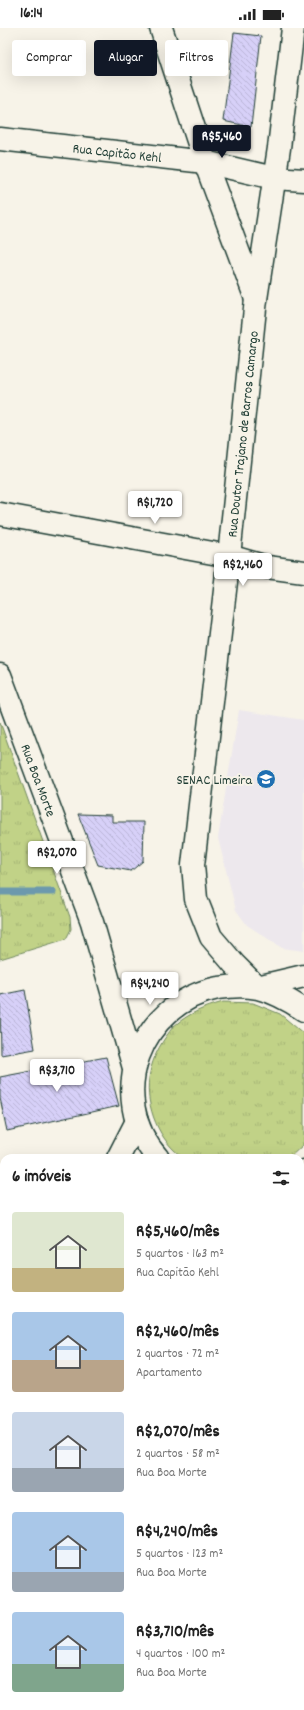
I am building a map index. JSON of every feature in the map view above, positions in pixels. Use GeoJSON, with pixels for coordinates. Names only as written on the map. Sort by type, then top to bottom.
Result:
{"type":"FeatureCollection","features":[{"type":"Feature","properties":{"kind":"main road"},"geometry":{"type":"LineString","coordinates":[[161,28],[205,162],[256,299]]}},
{"type":"Feature","properties":{"kind":"main road","name":"Rua Doutor Trajano de Barros Camargo"},"geometry":{"type":"LineString","coordinates":[[257,987],[234,964],[211,937],[196,899],[192,864],[229,556],[256,299],[274,178],[293,28]]}},
{"type":"Feature","properties":{"kind":"main road","name":"Rua Capitão Kehl"},"geometry":{"type":"LineString","coordinates":[[0,139],[205,162],[274,178],[304,180]]}},
{"type":"Feature","properties":{"kind":"main road"},"geometry":{"type":"LineString","coordinates":[[0,514],[229,556],[267,567],[304,572]]}},
{"type":"Feature","properties":{"kind":"main road","name":"Rua Boa Morte"},"geometry":{"type":"LineString","coordinates":[[0,675],[92,922],[134,1068]]}},
{"type":"Feature","properties":{"kind":"main road"},"geometry":{"type":"LineString","coordinates":[[154,1154],[149,1148],[137,1122],[132,1095],[134,1068],[143,1043],[158,1021],[179,1003],[203,991],[230,986],[257,987],[304,976]]}},
{"type":"Feature","properties":{"kind":"main road"},"geometry":{"type":"LineString","coordinates":[[257,987],[286,998],[304,1010]]}},
{"type":"Feature","properties":{"kind":"main road"},"geometry":{"type":"LineString","coordinates":[[120,1154],[137,1122]]}},
{"type":"Feature","properties":{"kind":"shaded area","name":"SENAC Limeira"},"geometry":{"type":"Polygon","coordinates":[[[239,710],[304,720],[304,951],[282,948],[247,925],[236,910],[218,838],[239,710]]]}},
{"type":"Feature","properties":{"kind":"green space"},"geometry":{"type":"Polygon","coordinates":[[[0,722],[70,917],[71,929],[66,939],[0,959],[0,722]]]}},
{"type":"Feature","properties":{"kind":"green space"},"geometry":{"type":"Polygon","coordinates":[[[223,1002],[253,1003],[280,1014],[304,1034],[304,1144],[293,1154],[179,1154],[167,1143],[161,1133],[149,1100],[148,1089],[151,1067],[159,1047],[174,1026],[186,1017],[209,1006],[223,1002]]]}},
{"type":"Feature","properties":{"kind":"building"},"geometry":{"type":"Polygon","coordinates":[[[234,33],[261,36],[251,127],[223,121],[234,33]]]}},
{"type":"Feature","properties":{"kind":"building"},"geometry":{"type":"Polygon","coordinates":[[[78,814],[112,815],[112,822],[144,822],[143,861],[131,871],[98,865],[78,814]]]}},
{"type":"Feature","properties":{"kind":"building"},"geometry":{"type":"Polygon","coordinates":[[[25,990],[35,1049],[1,1055],[0,995],[25,990]]]}},
{"type":"Feature","properties":{"kind":"building"},"geometry":{"type":"Polygon","coordinates":[[[106,1057],[119,1106],[7,1131],[0,1098],[0,1077],[106,1057]]]}},
{"type":"Feature","properties":{"kind":"waterway"},"geometry":{"type":"LineString","coordinates":[[0,892],[53,892]]}},
{"type":"Feature","properties":{"kind":"place","name":"SENAC Limeira"},"geometry":{"type":"Point","coordinates":[266,779]}}]}
